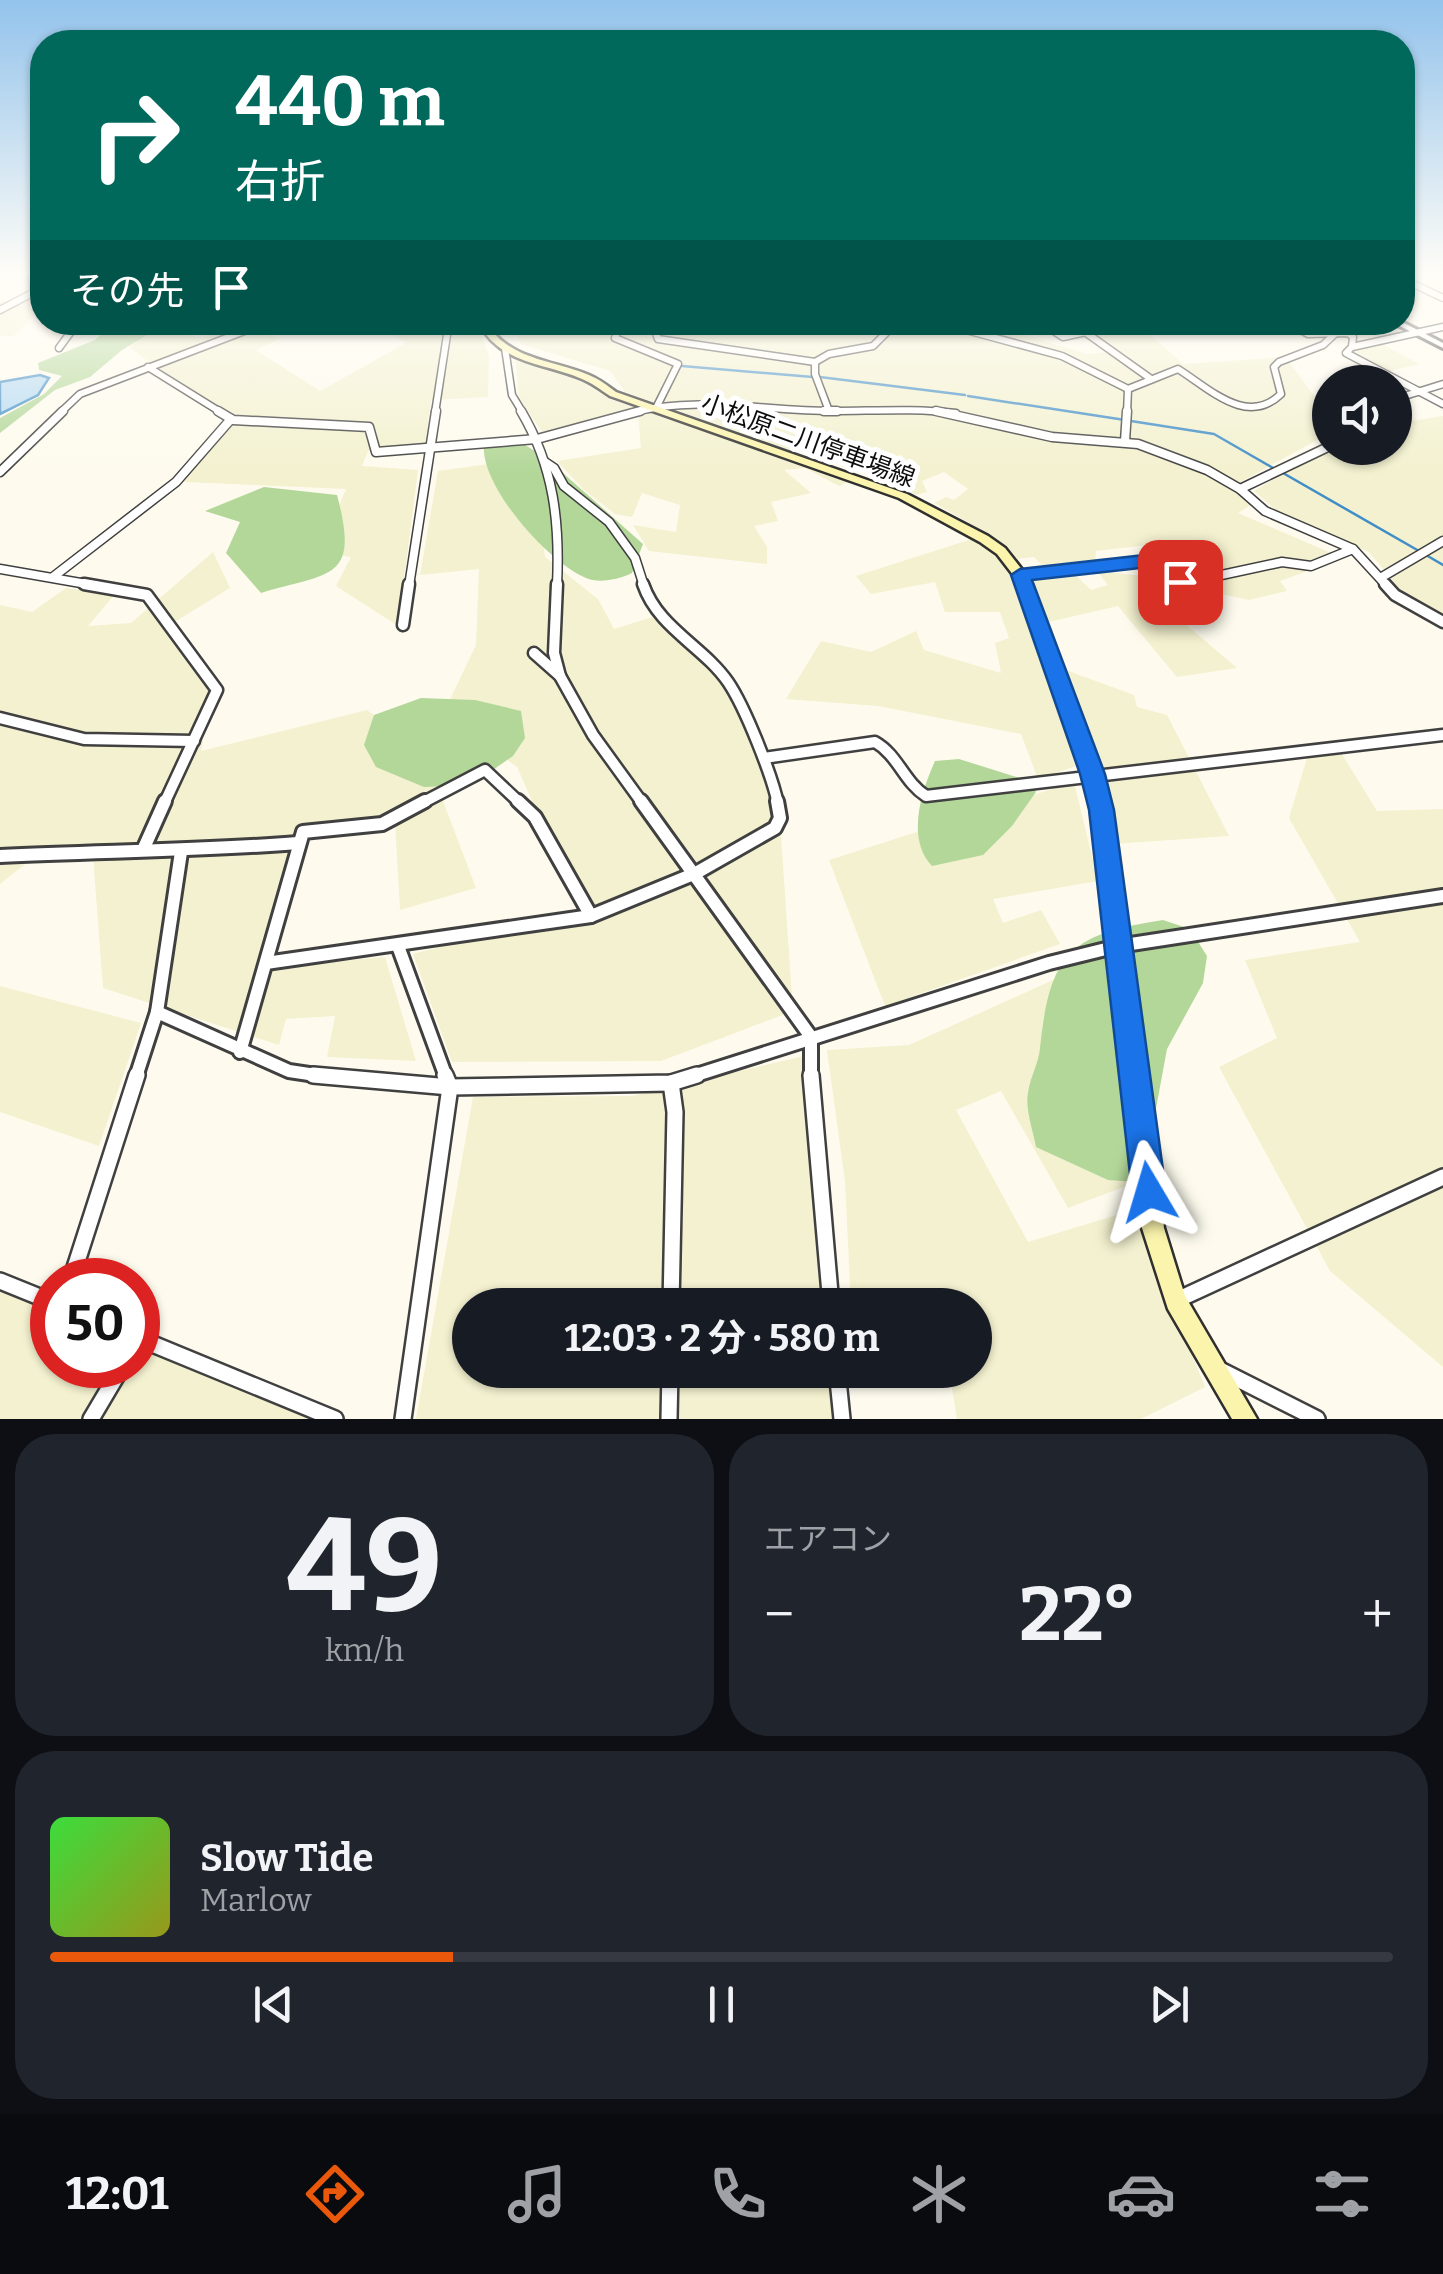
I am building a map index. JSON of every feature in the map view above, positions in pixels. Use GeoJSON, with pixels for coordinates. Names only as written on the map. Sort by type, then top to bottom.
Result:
{"type":"FeatureCollection","features":[{"type":"Feature","properties":{"kind":"main road","name":"小松原二川停車場線"},"geometry":{"type":"LineString","coordinates":[[495,340],[506,348],[590,378],[613,394],[903,496],[984,538],[1001,551],[1020,575],[1102,810],[1153,1228],[1176,1301],[1245,1419]]}},
{"type":"Feature","properties":{"kind":"street"},"geometry":{"type":"LineString","coordinates":[[59,348],[65,340]]}},
{"type":"Feature","properties":{"kind":"street"},"geometry":{"type":"LineString","coordinates":[[0,472],[80,394],[219,340]]}},
{"type":"Feature","properties":{"kind":"street"},"geometry":{"type":"LineString","coordinates":[[403,625],[447,340]]}},
{"type":"Feature","properties":{"kind":"street"},"geometry":{"type":"LineString","coordinates":[[620,340],[678,364],[652,408]]}},
{"type":"Feature","properties":{"kind":"street"},"geometry":{"type":"LineString","coordinates":[[663,340],[699,349],[780,352],[815,362],[829,354],[872,346],[878,340]]}},
{"type":"Feature","properties":{"kind":"street"},"geometry":{"type":"LineString","coordinates":[[1004,340],[1062,356],[1128,389],[1178,369],[1236,406],[1261,406],[1276,401],[1281,394],[1274,368],[1279,362],[1327,340]]}},
{"type":"Feature","properties":{"kind":"street"},"geometry":{"type":"LineString","coordinates":[[1098,340],[1151,380]]}},
{"type":"Feature","properties":{"kind":"street"},"geometry":{"type":"LineString","coordinates":[[1352,347],[1353,340]]}},
{"type":"Feature","properties":{"kind":"street"},"geometry":{"type":"LineString","coordinates":[[1367,340],[1372,342]]}},
{"type":"Feature","properties":{"kind":"street"},"geometry":{"type":"LineString","coordinates":[[1379,340],[1344,351],[1443,404]]}},
{"type":"Feature","properties":{"kind":"street"},"geometry":{"type":"LineString","coordinates":[[506,348],[512,395],[537,438],[554,487],[559,538],[554,654],[560,676],[593,735],[811,1036],[810,1068],[829,1288]]}},
{"type":"Feature","properties":{"kind":"street"},"geometry":{"type":"LineString","coordinates":[[815,362],[814,374],[829,411]]}},
{"type":"Feature","properties":{"kind":"street"},"geometry":{"type":"LineString","coordinates":[[148,367],[231,419],[369,427],[376,452],[537,438],[652,408],[756,404],[829,411],[892,407],[941,411],[1052,437],[1125,441],[1208,470],[1240,489],[1265,511],[1353,550],[1382,577],[1394,595],[1443,622]]}},
{"type":"Feature","properties":{"kind":"street"},"geometry":{"type":"LineString","coordinates":[[1412,393],[1443,384]]}},
{"type":"Feature","properties":{"kind":"street"},"geometry":{"type":"LineString","coordinates":[[1125,441],[1128,389]]}},
{"type":"Feature","properties":{"kind":"street"},"geometry":{"type":"LineString","coordinates":[[53,577],[176,482],[231,419]]}},
{"type":"Feature","properties":{"kind":"street"},"geometry":{"type":"LineString","coordinates":[[1240,489],[1312,455]]}},
{"type":"Feature","properties":{"kind":"street"},"geometry":{"type":"LineString","coordinates":[[266,963],[591,916],[696,873],[775,828],[780,818],[764,758],[728,682],[662,618],[647,594],[627,544],[609,522],[564,486],[554,468],[545,462]]}},
{"type":"Feature","properties":{"kind":"street"},"geometry":{"type":"LineString","coordinates":[[1382,577],[1443,541]]}},
{"type":"Feature","properties":{"kind":"street"},"geometry":{"type":"LineString","coordinates":[[1020,575],[1144,561],[1180,582],[1282,562],[1312,566],[1353,550]]}},
{"type":"Feature","properties":{"kind":"street"},"geometry":{"type":"LineString","coordinates":[[0,569],[147,595],[217,690],[142,850]]}},
{"type":"Feature","properties":{"kind":"street"},"geometry":{"type":"LineString","coordinates":[[534,652],[560,676]]}},
{"type":"Feature","properties":{"kind":"street"},"geometry":{"type":"LineString","coordinates":[[0,718],[84,739],[194,742]]}},
{"type":"Feature","properties":{"kind":"street"},"geometry":{"type":"LineString","coordinates":[[764,758],[874,742],[889,749],[912,785],[926,796],[1443,735]]}},
{"type":"Feature","properties":{"kind":"street"},"geometry":{"type":"LineString","coordinates":[[240,1052],[303,832],[382,824],[485,770],[535,817],[591,916]]}},
{"type":"Feature","properties":{"kind":"street"},"geometry":{"type":"LineString","coordinates":[[0,856],[180,852],[298,844]]}},
{"type":"Feature","properties":{"kind":"street"},"geometry":{"type":"LineString","coordinates":[[78,1258],[157,1012],[180,852]]}},
{"type":"Feature","properties":{"kind":"street"},"geometry":{"type":"LineString","coordinates":[[157,1012],[289,1071],[450,1087],[670,1084],[811,1036],[1118,946],[1443,896]]}},
{"type":"Feature","properties":{"kind":"street"},"geometry":{"type":"LineString","coordinates":[[398,946],[450,1087],[404,1419]]}},
{"type":"Feature","properties":{"kind":"street"},"geometry":{"type":"LineString","coordinates":[[670,1084],[675,1112],[671,1288]]}},
{"type":"Feature","properties":{"kind":"street"},"geometry":{"type":"LineString","coordinates":[[1176,1301],[1443,1177]]}},
{"type":"Feature","properties":{"kind":"street"},"geometry":{"type":"LineString","coordinates":[[0,1281],[30,1293]]}},
{"type":"Feature","properties":{"kind":"street"},"geometry":{"type":"LineString","coordinates":[[160,1348],[334,1419]]}},
{"type":"Feature","properties":{"kind":"street"},"geometry":{"type":"LineString","coordinates":[[1213,1366],[1317,1419]]}},
{"type":"Feature","properties":{"kind":"street"},"geometry":{"type":"LineString","coordinates":[[91,1419],[109,1388]]}},
{"type":"Feature","properties":{"kind":"street"},"geometry":{"type":"LineString","coordinates":[[669,1419],[670,1388]]}},
{"type":"Feature","properties":{"kind":"street"},"geometry":{"type":"LineString","coordinates":[[839,1388],[842,1419]]}},
{"type":"Feature","properties":{"kind":"shaded area"},"geometry":{"type":"Polygon","coordinates":[[[139,340],[276,340],[256,350],[320,391],[406,343],[402,340],[483,340],[489,356],[488,397],[431,400],[425,446],[368,451],[362,466],[418,470],[398,626],[336,586],[351,557],[320,552],[346,489],[184,482],[229,419],[129,347],[139,340]]]}},
{"type":"Feature","properties":{"kind":"shaded area"},"geometry":{"type":"Polygon","coordinates":[[[519,340],[1041,340],[1087,354],[1108,352],[1106,344],[1098,340],[1156,340],[1183,364],[1286,357],[1312,393],[1312,443],[1235,485],[1256,502],[1238,513],[1343,558],[1280,581],[1287,591],[1249,600],[1184,586],[1181,575],[1199,568],[1186,551],[1170,554],[1157,544],[1096,551],[1095,563],[1045,568],[1034,557],[1017,559],[985,532],[934,503],[946,497],[954,500],[968,489],[944,472],[922,481],[927,492],[916,495],[890,480],[894,469],[801,444],[792,451],[625,392],[610,371],[521,344],[519,340]]]}},
{"type":"Feature","properties":{"kind":"shaded area"},"geometry":{"type":"Polygon","coordinates":[[[1380,343],[1419,364],[1373,365],[1350,352],[1380,343]]]}},
{"type":"Feature","properties":{"kind":"shaded area"},"geometry":{"type":"Polygon","coordinates":[[[515,356],[585,379],[613,400],[638,409],[542,432],[519,398],[515,356]]]}},
{"type":"Feature","properties":{"kind":"shaded area"},"geometry":{"type":"Polygon","coordinates":[[[649,411],[855,479],[839,486],[805,468],[784,470],[811,493],[771,502],[778,521],[754,526],[767,547],[767,564],[649,551],[633,525],[676,532],[680,505],[642,493],[632,517],[615,514],[583,489],[557,461],[641,448],[638,414],[649,411]]]}},
{"type":"Feature","properties":{"kind":"shaded area"},"geometry":{"type":"Polygon","coordinates":[[[1443,416],[1443,617],[1403,593],[1369,552],[1278,512],[1254,491],[1312,457],[1312,465],[1412,465],[1412,421],[1443,416]]]}},
{"type":"Feature","properties":{"kind":"shaded area"},"geometry":{"type":"Polygon","coordinates":[[[532,458],[545,557],[598,599],[614,629],[665,613],[744,706],[779,807],[793,1011],[661,1061],[452,1062],[413,954],[580,910],[517,767],[443,714],[476,645],[479,569],[420,575],[438,471],[532,458]]]}},
{"type":"Feature","properties":{"kind":"shaded area"},"geometry":{"type":"Polygon","coordinates":[[[975,538],[1010,566],[1085,763],[1038,779],[1021,734],[878,706],[786,699],[821,641],[871,652],[916,631],[924,650],[1001,673],[995,643],[1009,638],[1000,612],[945,612],[935,582],[871,594],[856,576],[975,538]]]}},
{"type":"Feature","properties":{"kind":"shaded area"},"geometry":{"type":"Polygon","coordinates":[[[213,552],[230,588],[168,626],[213,690],[201,751],[367,710],[450,769],[443,801],[476,888],[400,910],[395,824],[307,830],[263,967],[385,957],[416,1061],[327,1057],[335,1016],[286,1019],[279,1045],[103,988],[93,856],[33,858],[0,884],[0,605],[32,612],[66,588],[115,594],[88,626],[131,623],[213,552]]]}},
{"type":"Feature","properties":{"kind":"shaded area"},"geometry":{"type":"Polygon","coordinates":[[[1097,571],[1144,576],[1171,588],[1157,600],[1237,668],[1177,677],[1118,606],[1044,623],[1028,579],[1074,574],[1091,590],[1108,585],[1097,571]]]}},
{"type":"Feature","properties":{"kind":"shaded area"},"geometry":{"type":"Polygon","coordinates":[[[1063,669],[1134,695],[1137,707],[1167,715],[1229,836],[1113,844],[1104,773],[1063,669]]]}},
{"type":"Feature","properties":{"kind":"shaded area"},"geometry":{"type":"Polygon","coordinates":[[[1337,746],[1377,811],[1443,809],[1443,1367],[1330,1271],[1219,1067],[1277,1038],[1245,960],[1360,942],[1289,818],[1310,748],[1337,746]]]}},
{"type":"Feature","properties":{"kind":"shaded area"},"geometry":{"type":"Polygon","coordinates":[[[1074,782],[1098,881],[993,899],[1003,923],[1041,910],[1060,944],[885,1006],[829,860],[1074,782]]]}},
{"type":"Feature","properties":{"kind":"shaded area"},"geometry":{"type":"Polygon","coordinates":[[[1102,958],[1134,1183],[1068,1208],[1001,1091],[956,1110],[1028,1242],[1133,1210],[1205,1387],[1141,1419],[957,1419],[952,1388],[992,1388],[992,1288],[850,1288],[845,1182],[827,1050],[909,1045],[1102,958]]]}},
{"type":"Feature","properties":{"kind":"shaded area"},"geometry":{"type":"Polygon","coordinates":[[[0,986],[141,1023],[99,1146],[0,1112],[0,986]]]}},
{"type":"Feature","properties":{"kind":"shaded area"},"geometry":{"type":"Polygon","coordinates":[[[808,1055],[824,1288],[452,1288],[452,1388],[831,1388],[833,1419],[416,1419],[473,1097],[633,1096],[808,1055]]]}},
{"type":"Feature","properties":{"kind":"shaded area"},"geometry":{"type":"Polygon","coordinates":[[[0,1276],[30,1289],[30,1388],[160,1388],[160,1347],[323,1419],[0,1419],[0,1276]]]}},
{"type":"Feature","properties":{"kind":"green space"},"geometry":{"type":"Polygon","coordinates":[[[94,340],[138,340],[90,377],[55,390],[0,433],[0,418],[44,394],[62,376],[39,370],[38,363],[94,340]]]}},
{"type":"Feature","properties":{"kind":"green space"},"geometry":{"type":"Polygon","coordinates":[[[499,437],[517,440],[546,458],[643,544],[632,573],[609,580],[586,578],[536,540],[505,501],[486,462],[484,445],[499,437]]]}},
{"type":"Feature","properties":{"kind":"green space"},"geometry":{"type":"Polygon","coordinates":[[[264,487],[337,495],[345,544],[342,558],[334,568],[306,581],[261,593],[226,553],[240,522],[205,511],[264,487]]]}},
{"type":"Feature","properties":{"kind":"green space"},"geometry":{"type":"Polygon","coordinates":[[[421,698],[475,700],[521,711],[525,738],[513,756],[471,785],[424,787],[376,767],[364,745],[374,715],[421,698]]]}},
{"type":"Feature","properties":{"kind":"green space"},"geometry":{"type":"Polygon","coordinates":[[[959,759],[1029,781],[1036,792],[1012,826],[983,855],[932,866],[920,843],[921,801],[935,761],[959,759]]]}},
{"type":"Feature","properties":{"kind":"green space"},"geometry":{"type":"Polygon","coordinates":[[[1163,920],[1190,929],[1207,956],[1203,983],[1167,1049],[1150,1141],[1137,1182],[1108,1180],[1036,1147],[1028,1106],[1029,1087],[1044,1016],[1050,990],[1070,954],[1106,933],[1163,920]]]}},
{"type":"Feature","properties":{"kind":"water"},"geometry":{"type":"Polygon","coordinates":[[[40,375],[49,378],[38,395],[0,414],[0,382],[40,375]]]}},
{"type":"Feature","properties":{"kind":"waterway"},"geometry":{"type":"LineString","coordinates":[[682,366],[813,377]]}},
{"type":"Feature","properties":{"kind":"waterway"},"geometry":{"type":"LineString","coordinates":[[820,377],[965,395]]}},
{"type":"Feature","properties":{"kind":"waterway"},"geometry":{"type":"LineString","coordinates":[[968,396],[1125,420]]}},
{"type":"Feature","properties":{"kind":"waterway"},"geometry":{"type":"LineString","coordinates":[[1131,421],[1214,434],[1273,468]]}},
{"type":"Feature","properties":{"kind":"waterway"},"geometry":{"type":"LineString","coordinates":[[1283,473],[1419,551]]}},
{"type":"Feature","properties":{"kind":"waterway"},"geometry":{"type":"LineString","coordinates":[[1426,555],[1443,565]]}},
{"type":"Feature","properties":{"kind":"route"},"geometry":{"type":"LineString","coordinates":[[1149,1192],[1102,810],[1020,575],[1144,561],[1180,582]]}}]}
